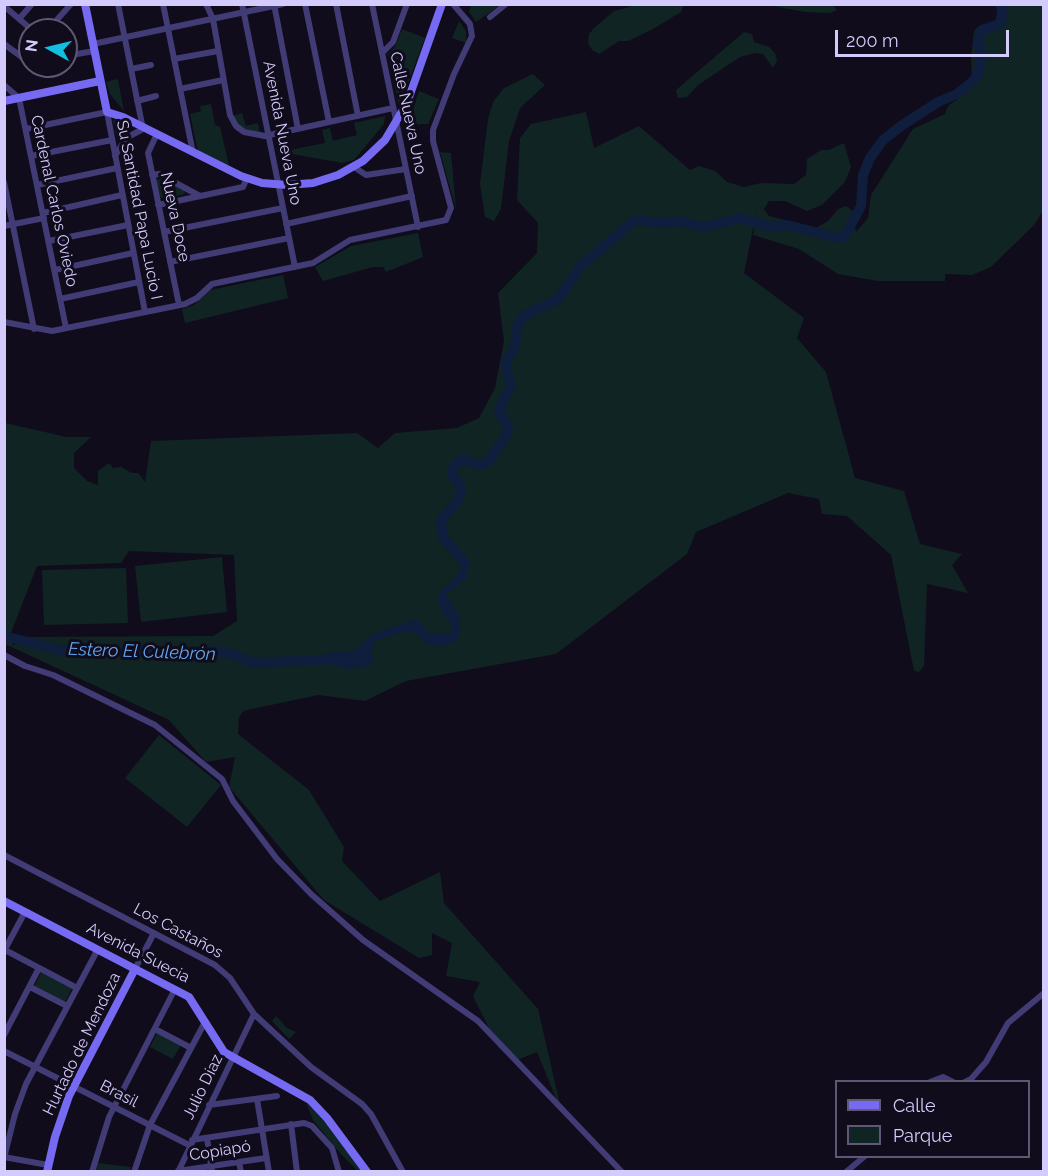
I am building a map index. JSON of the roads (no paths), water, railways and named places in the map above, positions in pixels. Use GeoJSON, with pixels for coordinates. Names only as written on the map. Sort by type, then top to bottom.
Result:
{"type":"FeatureCollection","features":[{"type":"Feature","properties":{"kind":"main road"},"geometry":{"type":"LineString","coordinates":[[85,4],[107,112],[123,117],[156,136],[247,178],[278,185],[321,181],[354,167],[378,148],[397,124],[410,95],[442,4]]}},
{"type":"Feature","properties":{"kind":"main road"},"geometry":{"type":"LineString","coordinates":[[4,101],[100,81]]}},
{"type":"Feature","properties":{"kind":"main road","name":"Avenida Suecia"},"geometry":{"type":"LineString","coordinates":[[4,901],[192,999],[221,1049],[232,1059],[310,1100],[327,1118],[367,1172]]}},
{"type":"Feature","properties":{"kind":"main road","name":"Hurtado de Mendoza"},"geometry":{"type":"LineString","coordinates":[[48,1168],[59,1123],[75,1086],[135,969]]}},
{"type":"Feature","properties":{"kind":"street"},"geometry":{"type":"LineString","coordinates":[[20,18],[32,4]]}},
{"type":"Feature","properties":{"kind":"street"},"geometry":{"type":"LineString","coordinates":[[59,18],[71,4]]}},
{"type":"Feature","properties":{"kind":"street"},"geometry":{"type":"LineString","coordinates":[[163,4],[193,154]]}},
{"type":"Feature","properties":{"kind":"street"},"geometry":{"type":"LineString","coordinates":[[206,4],[213,19],[230,115],[236,126],[248,135],[268,135],[393,108]]}},
{"type":"Feature","properties":{"kind":"street","name":"Avenida Nueva Uno"},"geometry":{"type":"LineString","coordinates":[[242,4],[295,267]]}},
{"type":"Feature","properties":{"kind":"street"},"geometry":{"type":"LineString","coordinates":[[78,52],[124,37],[283,4]]}},
{"type":"Feature","properties":{"kind":"street"},"geometry":{"type":"LineString","coordinates":[[305,4],[329,122]]}},
{"type":"Feature","properties":{"kind":"street"},"geometry":{"type":"LineString","coordinates":[[336,4],[358,116]]}},
{"type":"Feature","properties":{"kind":"street","name":"Calle Nueva Uno"},"geometry":{"type":"LineString","coordinates":[[372,4],[418,228]]}},
{"type":"Feature","properties":{"kind":"street"},"geometry":{"type":"LineString","coordinates":[[382,53],[393,42],[407,4]]}},
{"type":"Feature","properties":{"kind":"street"},"geometry":{"type":"LineString","coordinates":[[4,322],[34,329],[66,328],[179,305],[193,301],[212,284],[320,260],[350,240],[443,222],[451,213],[433,130],[454,74],[472,36],[470,24],[453,4]]}},
{"type":"Feature","properties":{"kind":"street"},"geometry":{"type":"LineString","coordinates":[[490,17],[506,4]]}},
{"type":"Feature","properties":{"kind":"street"},"geometry":{"type":"LineString","coordinates":[[115,156],[126,138],[143,129],[124,37],[120,5]]}},
{"type":"Feature","properties":{"kind":"street"},"geometry":{"type":"LineString","coordinates":[[274,5],[298,129]]}},
{"type":"Feature","properties":{"kind":"street"},"geometry":{"type":"LineString","coordinates":[[4,6],[18,18]]}},
{"type":"Feature","properties":{"kind":"street"},"geometry":{"type":"LineString","coordinates":[[4,44],[18,54]]}},
{"type":"Feature","properties":{"kind":"street"},"geometry":{"type":"LineString","coordinates":[[174,59],[218,51]]}},
{"type":"Feature","properties":{"kind":"street"},"geometry":{"type":"LineString","coordinates":[[131,69],[151,65]]}},
{"type":"Feature","properties":{"kind":"street"},"geometry":{"type":"LineString","coordinates":[[180,89],[223,80]]}},
{"type":"Feature","properties":{"kind":"street","name":"Cardenal Carlos Oviedo"},"geometry":{"type":"LineString","coordinates":[[4,85],[19,98],[66,328]]}},
{"type":"Feature","properties":{"kind":"street"},"geometry":{"type":"LineString","coordinates":[[137,101],[156,96]]}},
{"type":"Feature","properties":{"kind":"street"},"geometry":{"type":"LineString","coordinates":[[26,129],[107,112]]}},
{"type":"Feature","properties":{"kind":"street","name":"Su Santidad Papa Lucio I"},"geometry":{"type":"LineString","coordinates":[[107,112],[145,312]]}},
{"type":"Feature","properties":{"kind":"street","name":"Nueva Doce"},"geometry":{"type":"LineString","coordinates":[[156,136],[148,153],[179,305]]}},
{"type":"Feature","properties":{"kind":"street"},"geometry":{"type":"LineString","coordinates":[[31,156],[112,140]]}},
{"type":"Feature","properties":{"kind":"street"},"geometry":{"type":"LineString","coordinates":[[354,167],[360,173],[369,175],[406,169]]}},
{"type":"Feature","properties":{"kind":"street"},"geometry":{"type":"LineString","coordinates":[[37,185],[117,168]]}},
{"type":"Feature","properties":{"kind":"street"},"geometry":{"type":"LineString","coordinates":[[152,174],[159,174],[200,196]]}},
{"type":"Feature","properties":{"kind":"street"},"geometry":{"type":"LineString","coordinates":[[158,205],[243,187],[247,178]]}},
{"type":"Feature","properties":{"kind":"street"},"geometry":{"type":"LineString","coordinates":[[4,182],[34,329]]}},
{"type":"Feature","properties":{"kind":"street"},"geometry":{"type":"LineString","coordinates":[[4,226],[122,195]]}},
{"type":"Feature","properties":{"kind":"street"},"geometry":{"type":"LineString","coordinates":[[286,224],[412,196]]}},
{"type":"Feature","properties":{"kind":"street"},"geometry":{"type":"LineString","coordinates":[[164,232],[283,208]]}},
{"type":"Feature","properties":{"kind":"street"},"geometry":{"type":"LineString","coordinates":[[49,242],[128,225]]}},
{"type":"Feature","properties":{"kind":"street"},"geometry":{"type":"LineString","coordinates":[[170,262],[289,238]]}},
{"type":"Feature","properties":{"kind":"street"},"geometry":{"type":"LineString","coordinates":[[55,270],[133,253]]}},
{"type":"Feature","properties":{"kind":"street"},"geometry":{"type":"LineString","coordinates":[[60,298],[139,282]]}},
{"type":"Feature","properties":{"kind":"street"},"geometry":{"type":"LineString","coordinates":[[4,655],[155,725],[222,779],[233,801],[277,859],[311,894],[363,940],[478,1021],[622,1172]]}},
{"type":"Feature","properties":{"kind":"street","name":"Los Castaños"},"geometry":{"type":"LineString","coordinates":[[4,855],[215,965],[230,978],[254,1014],[311,1067],[362,1104],[376,1119],[403,1172]]}},
{"type":"Feature","properties":{"kind":"street"},"geometry":{"type":"LineString","coordinates":[[25,912],[5,950],[77,988]]}},
{"type":"Feature","properties":{"kind":"street","name":"Hurtado de Mendoza"},"geometry":{"type":"LineString","coordinates":[[135,969],[154,933]]}},
{"type":"Feature","properties":{"kind":"street"},"geometry":{"type":"LineString","coordinates":[[48,1168],[5,1158],[15,1114],[35,1066],[98,949]]}},
{"type":"Feature","properties":{"kind":"street"},"geometry":{"type":"LineString","coordinates":[[4,1035],[39,968]]}},
{"type":"Feature","properties":{"kind":"street"},"geometry":{"type":"LineString","coordinates":[[30,987],[67,1006]]}},
{"type":"Feature","properties":{"kind":"street"},"geometry":{"type":"LineString","coordinates":[[92,1172],[100,1140],[114,1106],[175,989]]}},
{"type":"Feature","properties":{"kind":"street"},"geometry":{"type":"LineString","coordinates":[[969,1080],[986,1062],[1008,1023],[1044,993]]}},
{"type":"Feature","properties":{"kind":"street","name":"Julio Díaz"},"geometry":{"type":"LineString","coordinates":[[178,1171],[190,1142],[254,1014]]}},
{"type":"Feature","properties":{"kind":"street"},"geometry":{"type":"LineString","coordinates":[[134,1172],[150,1125],[205,1022]]}},
{"type":"Feature","properties":{"kind":"street"},"geometry":{"type":"LineString","coordinates":[[154,1029],[190,1048]]}},
{"type":"Feature","properties":{"kind":"street","name":"Brasil"},"geometry":{"type":"LineString","coordinates":[[4,1051],[150,1125],[190,1142]]}},
{"type":"Feature","properties":{"kind":"street"},"geometry":{"type":"LineString","coordinates":[[935,1080],[943,1077],[949,1080]]}},
{"type":"Feature","properties":{"kind":"street"},"geometry":{"type":"LineString","coordinates":[[209,1105],[277,1096]]}},
{"type":"Feature","properties":{"kind":"street"},"geometry":{"type":"LineString","coordinates":[[257,1099],[269,1172]]}},
{"type":"Feature","properties":{"kind":"street"},"geometry":{"type":"LineString","coordinates":[[190,1142],[304,1123],[312,1126],[332,1148],[339,1172]]}},
{"type":"Feature","properties":{"kind":"street"},"geometry":{"type":"LineString","coordinates":[[291,1124],[297,1172]]}},
{"type":"Feature","properties":{"kind":"street"},"geometry":{"type":"LineString","coordinates":[[207,1138],[212,1169]]}},
{"type":"Feature","properties":{"kind":"street","name":"Copiapó"},"geometry":{"type":"LineString","coordinates":[[178,1171],[212,1169],[266,1158]]}},
{"type":"Feature","properties":{"kind":"street"},"geometry":{"type":"LineString","coordinates":[[846,1172],[863,1158]]}},
{"type":"Feature","properties":{"kind":"street"},"geometry":{"type":"LineString","coordinates":[[239,1162],[241,1172]]}},
{"type":"Feature","properties":{"kind":"water"},"geometry":{"type":"Polygon","coordinates":[[[995,5],[1006,7],[1006,23],[1001,26],[992,26],[996,21],[995,5]]]}},
{"type":"Feature","properties":{"kind":"water"},"geometry":{"type":"Polygon","coordinates":[[[459,551],[467,561],[467,578],[446,594],[460,618],[460,632],[457,641],[443,646],[432,645],[424,642],[416,633],[403,632],[375,641],[371,651],[373,660],[370,666],[346,669],[322,661],[322,656],[328,653],[354,651],[375,633],[413,620],[419,620],[430,634],[452,634],[452,623],[447,620],[437,599],[441,591],[458,575],[462,562],[456,555],[459,551]]]}},
{"type":"Feature","properties":{"kind":"waterway","name":"Estero El Culebrón"},"geometry":{"type":"LineString","coordinates":[[465,563],[443,538],[441,520],[458,500],[461,492],[460,485],[453,476],[455,465],[463,459],[478,465],[488,462],[505,438],[508,428],[499,410],[511,385],[506,366],[507,359],[515,349],[517,326],[524,316],[558,299],[581,266],[635,220],[663,223],[678,221],[704,227],[741,218],[770,227],[787,225],[838,238],[845,236],[861,206],[863,175],[870,158],[883,140],[901,126],[938,102],[957,94],[972,82],[979,73],[981,53],[978,42],[982,30],[1000,24],[1003,12],[1001,4]]}},
{"type":"Feature","properties":{"kind":"waterway","name":"Estero El Culebrón"},"geometry":{"type":"LineString","coordinates":[[4,636],[64,651],[147,651],[171,654],[214,651],[235,655],[252,663],[335,659]]}}]}
